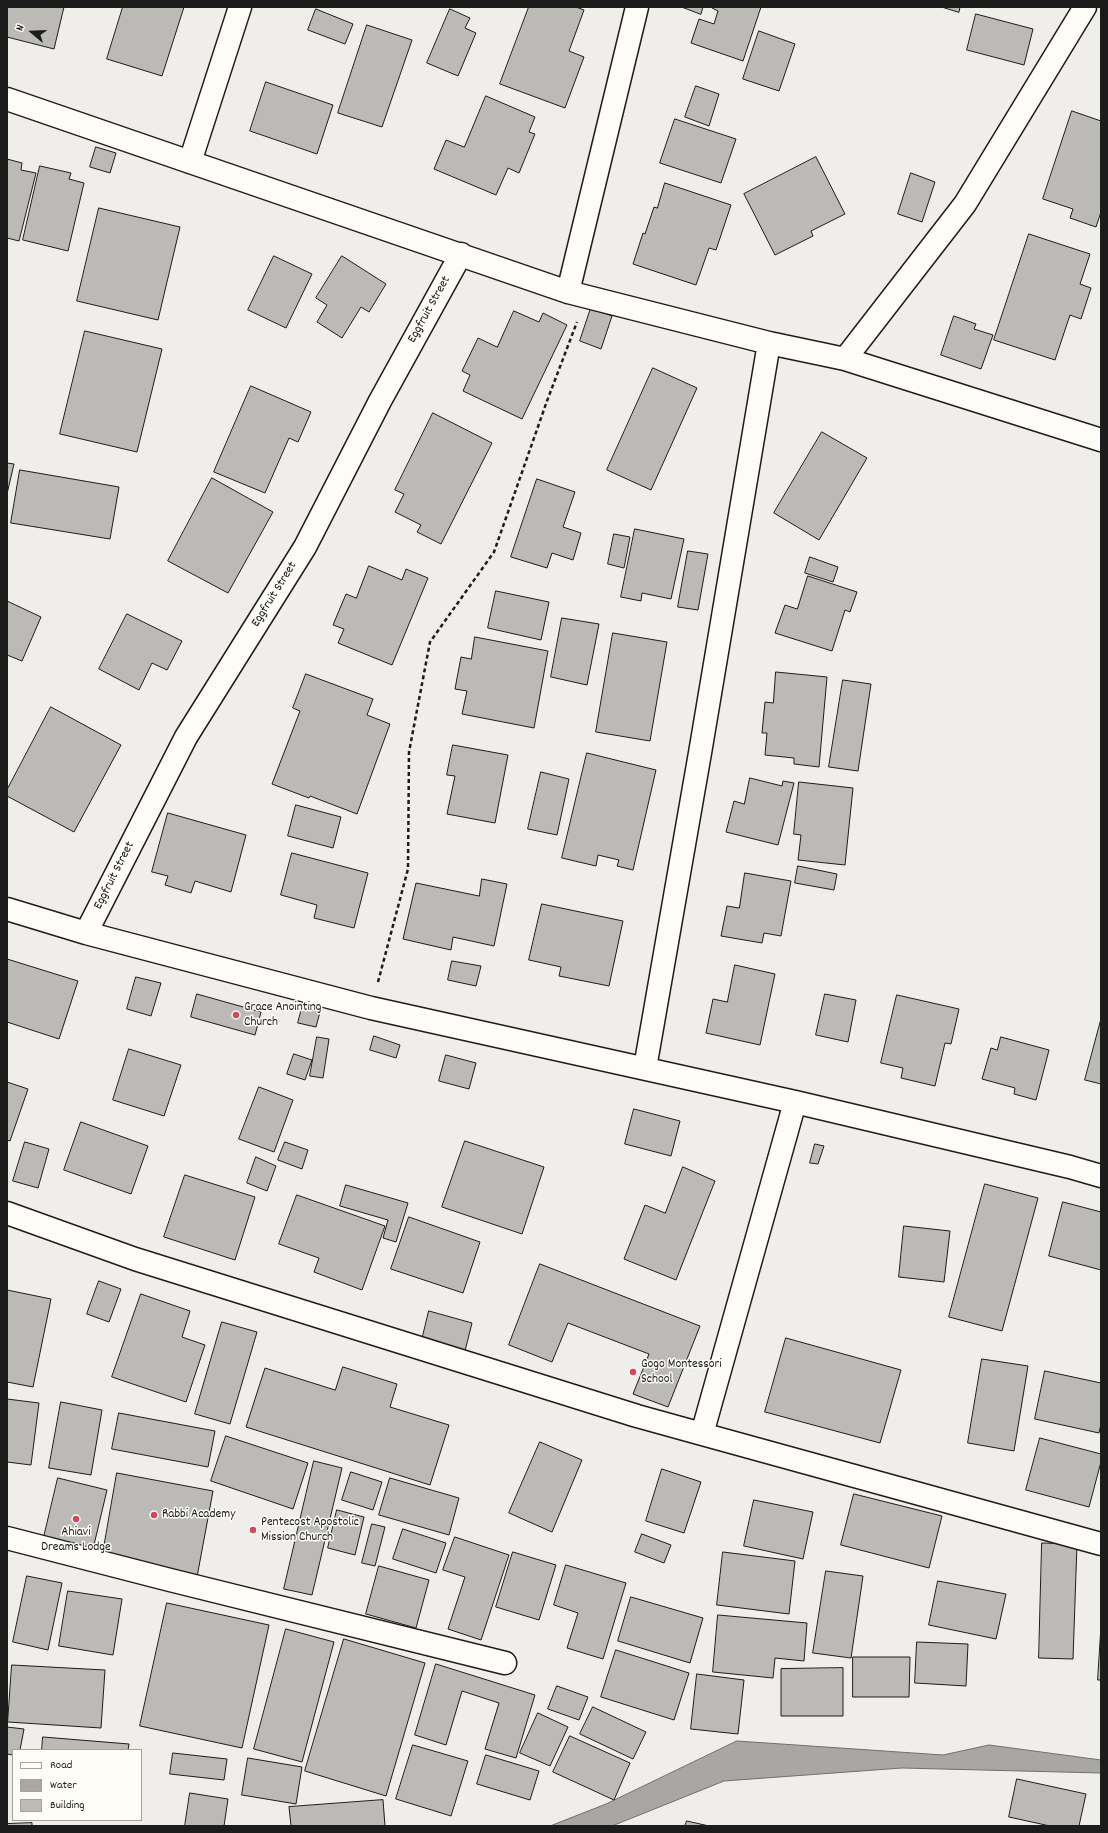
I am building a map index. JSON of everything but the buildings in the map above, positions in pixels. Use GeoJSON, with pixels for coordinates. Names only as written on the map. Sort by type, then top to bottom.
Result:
{"type":"FeatureCollection","features":[{"type":"Feature","properties":{"kind":"street"},"geometry":{"type":"LineString","coordinates":[[190,162],[240,7]]}},
{"type":"Feature","properties":{"kind":"street"},"geometry":{"type":"LineString","coordinates":[[578,294],[637,7]]}},
{"type":"Feature","properties":{"kind":"street"},"geometry":{"type":"LineString","coordinates":[[845,359],[965,204],[1086,7]]}},
{"type":"Feature","properties":{"kind":"street"},"geometry":{"type":"LineString","coordinates":[[7,99],[578,294],[768,343],[845,359],[1101,440]]}},
{"type":"Feature","properties":{"kind":"street","name":"Eggfruit Street"},"geometry":{"type":"LineString","coordinates":[[86,933],[186,737],[305,547],[380,400],[461,254]]}},
{"type":"Feature","properties":{"kind":"street"},"geometry":{"type":"LineString","coordinates":[[645,1068],[700,753],[768,343]]}},
{"type":"Feature","properties":{"kind":"street"},"geometry":{"type":"LineString","coordinates":[[7,909],[86,933],[371,1008],[795,1102],[1070,1166],[1101,1176]]}},
{"type":"Feature","properties":{"kind":"street"},"geometry":{"type":"LineString","coordinates":[[702,1434],[795,1102]]}},
{"type":"Feature","properties":{"kind":"street"},"geometry":{"type":"LineString","coordinates":[[7,1214],[135,1259],[636,1416],[1101,1544]]}},
{"type":"Feature","properties":{"kind":"street"},"geometry":{"type":"LineString","coordinates":[[7,1538],[506,1663]]}},
{"type":"Feature","properties":{"kind":"path"},"geometry":{"type":"LineString","coordinates":[[371,1008],[408,869],[409,752],[430,642],[494,552],[547,401],[578,294]]}},
{"type":"Feature","properties":{"kind":"water"},"geometry":{"type":"Polygon","coordinates":[[[737,1741],[943,1755],[989,1745],[1101,1760],[1101,1773],[902,1768],[724,1781],[612,1826],[550,1826],[606,1804],[737,1741]]]}},
{"type":"Feature","properties":{"kind":"place","name":"Grace Anointing Church"},"geometry":{"type":"Point","coordinates":[236,1015]}},
{"type":"Feature","properties":{"kind":"place","name":"Gogo Montessori School"},"geometry":{"type":"Point","coordinates":[633,1372]}},
{"type":"Feature","properties":{"kind":"place","name":"Rabbi Academy"},"geometry":{"type":"Point","coordinates":[154,1515]}},
{"type":"Feature","properties":{"kind":"place","name":"Ahiavi Dreams Lodge"},"geometry":{"type":"Point","coordinates":[76,1519]}},
{"type":"Feature","properties":{"kind":"place","name":"Pentecost Apostolic Mission Church"},"geometry":{"type":"Point","coordinates":[253,1530]}}]}
